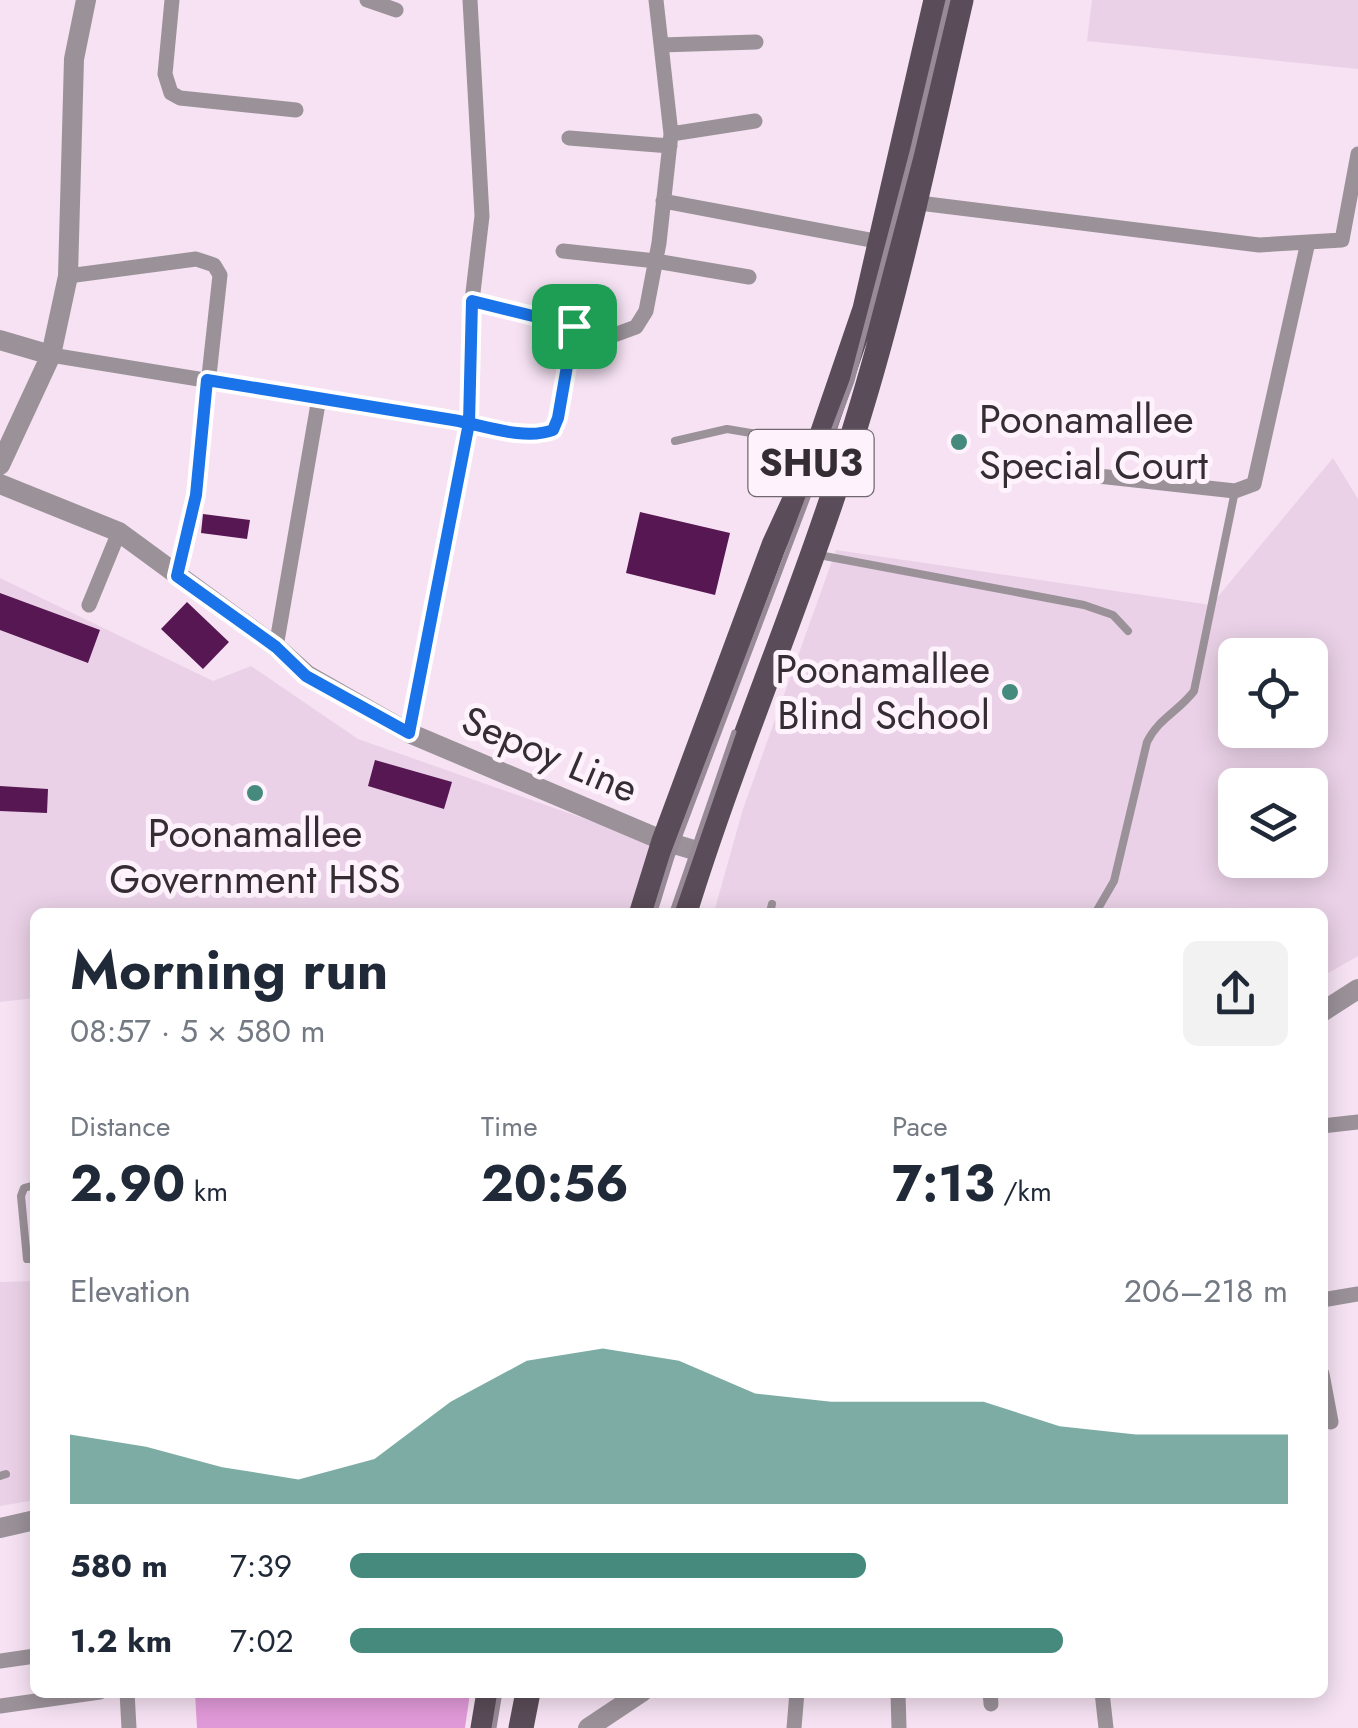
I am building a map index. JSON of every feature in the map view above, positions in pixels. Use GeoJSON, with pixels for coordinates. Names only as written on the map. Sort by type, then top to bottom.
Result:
{"type":"FeatureCollection","features":[{"type":"Feature","properties":{"kind":"main road","name":"SHU3"},"geometry":{"type":"LineString","coordinates":[[686,908],[814,555],[862,405],[903,200],[936,0]]}},
{"type":"Feature","properties":{"kind":"main road","name":"SHU3"},"geometry":{"type":"LineString","coordinates":[[643,908],[664,841],[774,545],[814,458],[865,310],[881,242],[903,200],[961,0]]}},
{"type":"Feature","properties":{"kind":"main road"},"geometry":{"type":"LineString","coordinates":[[483,1728],[487,1698]]}},
{"type":"Feature","properties":{"kind":"main road"},"geometry":{"type":"LineString","coordinates":[[521,1728],[527,1698]]}},
{"type":"Feature","properties":{"kind":"street"},"geometry":{"type":"LineString","coordinates":[[0,465],[51,355],[68,276],[74,59],[86,0]]}},
{"type":"Feature","properties":{"kind":"street"},"geometry":{"type":"LineString","coordinates":[[172,0],[165,74],[171,93],[180,98],[296,110]]}},
{"type":"Feature","properties":{"kind":"street"},"geometry":{"type":"LineString","coordinates":[[367,0],[396,10]]}},
{"type":"Feature","properties":{"kind":"street"},"geometry":{"type":"LineString","coordinates":[[409,733],[469,423],[472,301],[482,216],[470,0]]}},
{"type":"Feature","properties":{"kind":"street"},"geometry":{"type":"LineString","coordinates":[[472,301],[614,335],[636,327],[646,310],[656,261],[670,140],[656,0]]}},
{"type":"Feature","properties":{"kind":"street"},"geometry":{"type":"LineString","coordinates":[[661,45],[756,42]]}},
{"type":"Feature","properties":{"kind":"street"},"geometry":{"type":"LineString","coordinates":[[569,138],[670,140],[756,121]]}},
{"type":"Feature","properties":{"kind":"street"},"geometry":{"type":"LineString","coordinates":[[903,200],[1260,245],[1342,240],[1358,154]]}},
{"type":"Feature","properties":{"kind":"street"},"geometry":{"type":"LineString","coordinates":[[664,202],[881,242]]}},
{"type":"Feature","properties":{"kind":"street"},"geometry":{"type":"LineString","coordinates":[[1080,474],[1235,491],[1254,484],[1308,242]]}},
{"type":"Feature","properties":{"kind":"street"},"geometry":{"type":"LineString","coordinates":[[562,251],[656,261],[748,277]]}},
{"type":"Feature","properties":{"kind":"street"},"geometry":{"type":"LineString","coordinates":[[68,276],[196,260],[214,265],[220,283],[196,495],[177,576]]}},
{"type":"Feature","properties":{"kind":"street"},"geometry":{"type":"LineString","coordinates":[[0,340],[51,355],[530,434],[553,430],[574,326]]}},
{"type":"Feature","properties":{"kind":"street"},"geometry":{"type":"LineString","coordinates":[[276,647],[319,398]]}},
{"type":"Feature","properties":{"kind":"street","name":"Sepoy Line"},"geometry":{"type":"LineString","coordinates":[[0,484],[119,532],[276,647],[306,676],[409,733],[664,841],[704,852]]}},
{"type":"Feature","properties":{"kind":"street"},"geometry":{"type":"LineString","coordinates":[[89,605],[119,532]]}},
{"type":"Feature","properties":{"kind":"street"},"geometry":{"type":"LineString","coordinates":[[1328,1008],[1358,990]]}},
{"type":"Feature","properties":{"kind":"street"},"geometry":{"type":"LineString","coordinates":[[1328,1125],[1358,1122]]}},
{"type":"Feature","properties":{"kind":"street"},"geometry":{"type":"LineString","coordinates":[[1328,1299],[1358,1294]]}},
{"type":"Feature","properties":{"kind":"street"},"geometry":{"type":"LineString","coordinates":[[1328,1406],[1331,1422]]}},
{"type":"Feature","properties":{"kind":"street"},"geometry":{"type":"LineString","coordinates":[[0,1528],[30,1521]]}},
{"type":"Feature","properties":{"kind":"street"},"geometry":{"type":"LineString","coordinates":[[0,1661],[30,1657]]}},
{"type":"Feature","properties":{"kind":"street"},"geometry":{"type":"LineString","coordinates":[[0,1706],[57,1698]]}},
{"type":"Feature","properties":{"kind":"street"},"geometry":{"type":"LineString","coordinates":[[127,1698],[129,1728]]}},
{"type":"Feature","properties":{"kind":"street"},"geometry":{"type":"LineString","coordinates":[[588,1728],[633,1698]]}},
{"type":"Feature","properties":{"kind":"street"},"geometry":{"type":"LineString","coordinates":[[794,1728],[796,1698]]}},
{"type":"Feature","properties":{"kind":"street"},"geometry":{"type":"LineString","coordinates":[[898,1698],[899,1728]]}},
{"type":"Feature","properties":{"kind":"street"},"geometry":{"type":"LineString","coordinates":[[1103,1698],[1106,1728]]}},
{"type":"Feature","properties":{"kind":"lane"},"geometry":{"type":"LineString","coordinates":[[675,441],[727,429],[751,433],[814,458]]}},
{"type":"Feature","properties":{"kind":"lane"},"geometry":{"type":"LineString","coordinates":[[1098,908],[1114,881],[1146,742],[1158,723],[1184,704],[1194,691],[1235,491]]}},
{"type":"Feature","properties":{"kind":"lane"},"geometry":{"type":"LineString","coordinates":[[814,555],[1084,606],[1113,615],[1128,631]]}},
{"type":"Feature","properties":{"kind":"lane"},"geometry":{"type":"LineString","coordinates":[[30,1186],[20,1196],[30,1259]]}},
{"type":"Feature","properties":{"kind":"shaded area"},"geometry":{"type":"Polygon","coordinates":[[[1092,0],[1358,0],[1358,69],[1087,41],[1092,0]]]}},
{"type":"Feature","properties":{"kind":"shaded area","name":"Poonamallee Blind School"},"geometry":{"type":"Polygon","coordinates":[[[1333,458],[1358,499],[1358,956],[1328,973],[1328,908],[715,908],[743,809],[836,550],[1211,605],[1333,458]]]}},
{"type":"Feature","properties":{"kind":"shaded area","name":"Poonamallee Government HSS"},"geometry":{"type":"Polygon","coordinates":[[[0,578],[213,681],[251,666],[358,739],[662,846],[643,908],[30,908],[30,999],[0,1002],[0,578]]]}},
{"type":"Feature","properties":{"kind":"shaded area"},"geometry":{"type":"Polygon","coordinates":[[[30,1281],[30,1501],[0,1506],[0,1282],[30,1281]]]}},
{"type":"Feature","properties":{"kind":"shaded area"},"geometry":{"type":"Polygon","coordinates":[[[195,1698],[469,1698],[465,1728],[197,1728],[195,1698]]]}},
{"type":"Feature","properties":{"kind":"building"},"geometry":{"type":"Polygon","coordinates":[[[640,512],[730,533],[715,595],[626,573],[640,512]]]}},
{"type":"Feature","properties":{"kind":"building"},"geometry":{"type":"Polygon","coordinates":[[[203,514],[250,520],[247,539],[201,533],[203,514]]]}},
{"type":"Feature","properties":{"kind":"building"},"geometry":{"type":"Polygon","coordinates":[[[0,593],[100,630],[88,663],[0,630],[0,593]]]}},
{"type":"Feature","properties":{"kind":"building"},"geometry":{"type":"Polygon","coordinates":[[[187,602],[229,642],[203,669],[161,629],[187,602]]]}},
{"type":"Feature","properties":{"kind":"building"},"geometry":{"type":"Polygon","coordinates":[[[375,760],[452,782],[444,809],[368,786],[375,760]]]}},
{"type":"Feature","properties":{"kind":"building"},"geometry":{"type":"Polygon","coordinates":[[[0,786],[48,789],[47,813],[0,811],[0,786]]]}},
{"type":"Feature","properties":{"kind":"railway"},"geometry":{"type":"LineString","coordinates":[[656,908],[852,381],[948,0]]}},
{"type":"Feature","properties":{"kind":"railway"},"geometry":{"type":"LineString","coordinates":[[673,908],[734,732]]}},
{"type":"Feature","properties":{"kind":"railway"},"geometry":{"type":"LineString","coordinates":[[494,1728],[499,1698]]}},
{"type":"Feature","properties":{"kind":"place","name":"Poonamallee Special Court"},"geometry":{"type":"Point","coordinates":[959,442]}},
{"type":"Feature","properties":{"kind":"place","name":"Poonamallee Blind School"},"geometry":{"type":"Point","coordinates":[1010,692]}},
{"type":"Feature","properties":{"kind":"place","name":"Poonamallee Government HSS"},"geometry":{"type":"Point","coordinates":[255,793]}},
{"type":"Feature","properties":{"kind":"route"},"geometry":{"type":"LineString","coordinates":[[574,326],[472,301],[469,423],[409,733],[306,676],[276,647],[177,576],[196,495],[207,380],[469,423],[530,434],[541,434],[553,430],[558,418],[574,326]]}}]}
